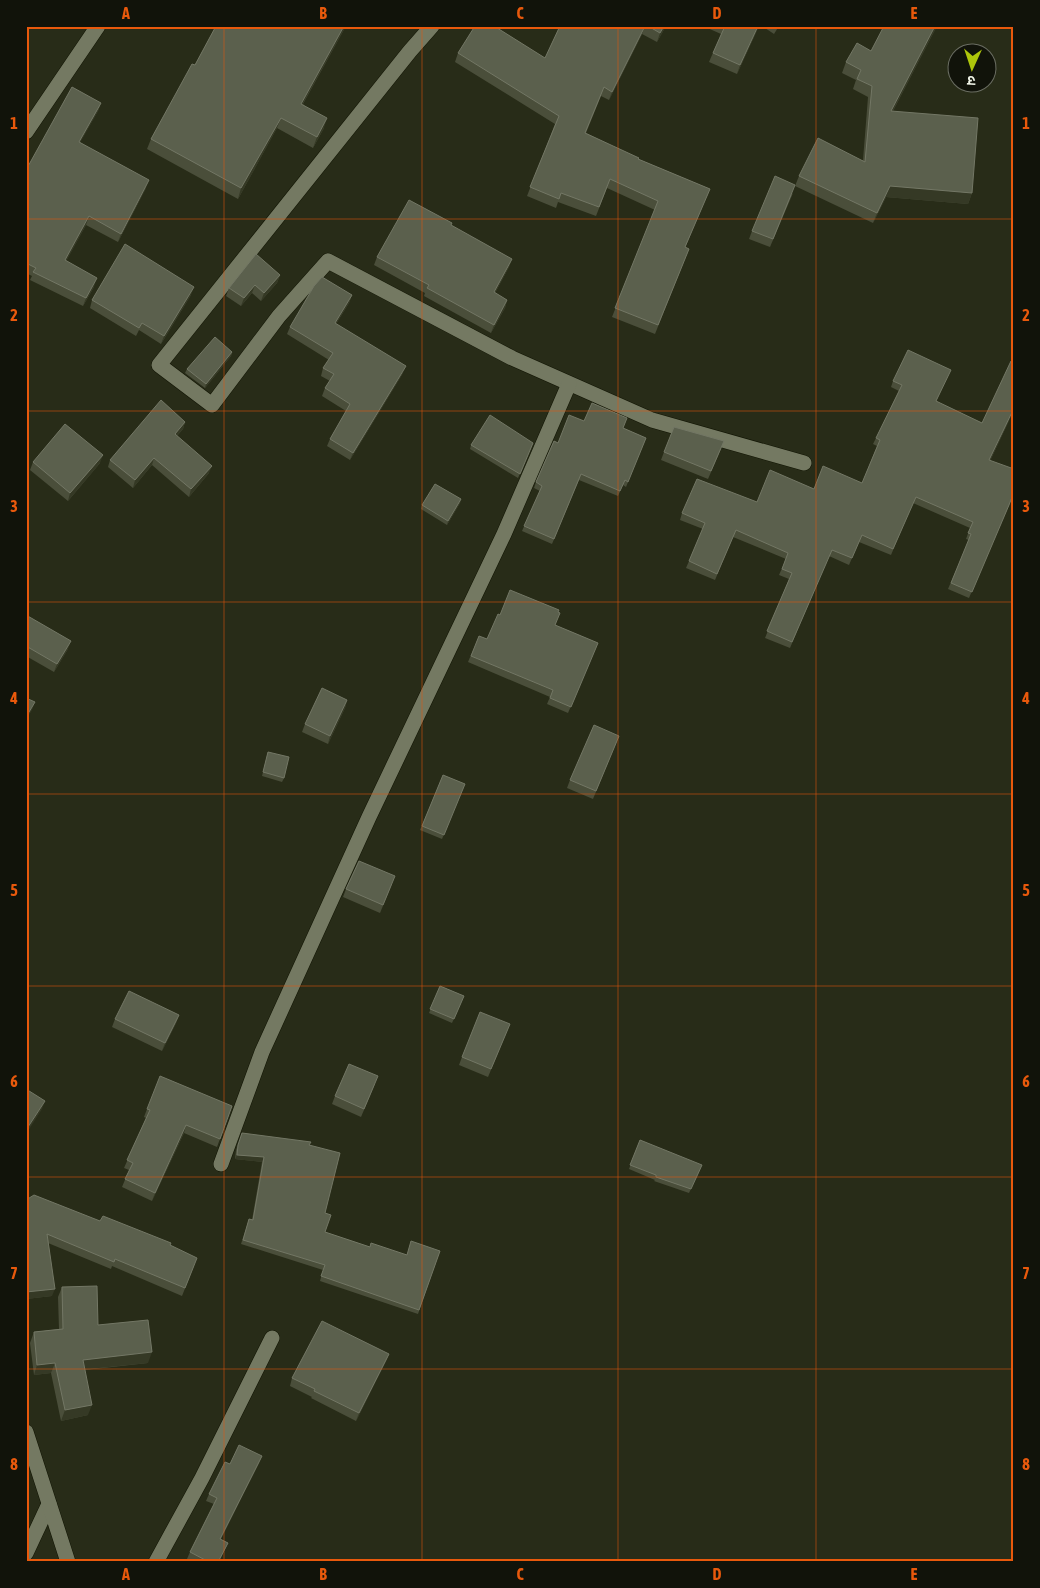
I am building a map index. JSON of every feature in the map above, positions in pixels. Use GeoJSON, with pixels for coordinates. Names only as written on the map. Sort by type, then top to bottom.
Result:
{"type":"FeatureCollection","features":[{"type":"Feature","properties":{"kind":"street"},"geometry":{"type":"LineString","coordinates":[[26,132],[98,26]]}},
{"type":"Feature","properties":{"kind":"street"},"geometry":{"type":"LineString","coordinates":[[432,26],[159,365],[212,405],[278,316],[328,261],[512,358],[652,420],[804,463]]}},
{"type":"Feature","properties":{"kind":"street"},"geometry":{"type":"LineString","coordinates":[[221,1164],[262,1052],[369,817],[504,534],[570,384]]}},
{"type":"Feature","properties":{"kind":"street"},"geometry":{"type":"LineString","coordinates":[[156,1562],[202,1478],[272,1338]]}},
{"type":"Feature","properties":{"kind":"street"},"geometry":{"type":"LineString","coordinates":[[26,1432],[68,1562]]}},
{"type":"Feature","properties":{"kind":"street"},"geometry":{"type":"LineString","coordinates":[[26,1554],[50,1504]]}},
{"type":"Feature","properties":{"kind":"building"},"geometry":{"type":"Polygon","coordinates":[[[216,26],[344,26],[301,104],[327,118],[317,137],[281,118],[241,188],[151,139],[192,64],[195,65],[216,26]]]}},
{"type":"Feature","properties":{"kind":"building"},"geometry":{"type":"Polygon","coordinates":[[[475,26],[494,26],[545,58],[560,26],[645,26],[612,92],[604,87],[585,133],[638,159],[710,189],[685,247],[689,249],[658,325],[615,308],[658,201],[610,179],[599,207],[561,193],[559,199],[530,187],[559,116],[458,53],[475,26]]]}},
{"type":"Feature","properties":{"kind":"building"},"geometry":{"type":"Polygon","coordinates":[[[648,26],[664,26],[660,33],[648,26]]]}},
{"type":"Feature","properties":{"kind":"building"},"geometry":{"type":"Polygon","coordinates":[[[725,26],[758,26],[740,65],[713,53],[725,26]]]}},
{"type":"Feature","properties":{"kind":"building"},"geometry":{"type":"Polygon","coordinates":[[[884,26],[935,26],[891,111],[978,118],[972,193],[890,186],[877,213],[799,176],[818,138],[865,162],[872,86],[857,79],[861,70],[846,62],[857,43],[871,51],[884,26]]]}},
{"type":"Feature","properties":{"kind":"building"},"geometry":{"type":"Polygon","coordinates":[[[72,87],[101,103],[79,142],[149,180],[121,234],[89,216],[65,260],[97,278],[86,298],[33,272],[36,268],[26,263],[26,170],[72,87]]]}},
{"type":"Feature","properties":{"kind":"building"},"geometry":{"type":"Polygon","coordinates":[[[775,176],[795,185],[773,239],[752,231],[775,176]]]}},
{"type":"Feature","properties":{"kind":"building"},"geometry":{"type":"Polygon","coordinates":[[[409,200],[512,259],[494,292],[507,300],[494,325],[427,288],[429,285],[377,257],[409,200]]]}},
{"type":"Feature","properties":{"kind":"building"},"geometry":{"type":"Polygon","coordinates":[[[125,244],[194,287],[164,336],[142,323],[139,328],[92,300],[125,244]]]}},
{"type":"Feature","properties":{"kind":"building"},"geometry":{"type":"Polygon","coordinates":[[[256,254],[280,275],[264,293],[255,285],[244,298],[229,288],[256,254]]]}},
{"type":"Feature","properties":{"kind":"building"},"geometry":{"type":"Polygon","coordinates":[[[322,277],[352,295],[335,323],[406,366],[353,453],[330,439],[350,404],[325,388],[334,374],[323,368],[333,353],[290,327],[314,286],[322,277]]]}},
{"type":"Feature","properties":{"kind":"building"},"geometry":{"type":"Polygon","coordinates":[[[215,337],[232,352],[206,384],[187,369],[215,337]]]}},
{"type":"Feature","properties":{"kind":"building"},"geometry":{"type":"Polygon","coordinates":[[[908,350],[951,370],[936,401],[982,423],[1011,361],[1014,362],[1014,408],[989,460],[1014,469],[1014,492],[972,592],[951,583],[971,534],[968,533],[973,522],[916,497],[893,549],[862,535],[852,558],[832,550],[792,642],[767,631],[792,573],[782,569],[788,553],[736,530],[717,574],[689,561],[705,523],[682,513],[697,479],[757,502],[770,470],[814,489],[823,466],[862,483],[880,440],[876,438],[902,385],[893,381],[908,350]]]}},
{"type":"Feature","properties":{"kind":"building"},"geometry":{"type":"Polygon","coordinates":[[[161,400],[185,422],[175,434],[212,466],[191,489],[154,458],[135,480],[110,460],[161,400]]]}},
{"type":"Feature","properties":{"kind":"building"},"geometry":{"type":"Polygon","coordinates":[[[592,403],[627,418],[623,428],[646,438],[628,482],[625,480],[620,491],[581,474],[554,539],[524,526],[542,486],[536,482],[554,441],[558,443],[569,415],[584,421],[592,403]]]}},
{"type":"Feature","properties":{"kind":"building"},"geometry":{"type":"Polygon","coordinates":[[[490,415],[533,443],[520,474],[471,445],[490,415]]]}},
{"type":"Feature","properties":{"kind":"building"},"geometry":{"type":"Polygon","coordinates":[[[65,424],[103,455],[70,493],[33,462],[65,424]]]}},
{"type":"Feature","properties":{"kind":"building"},"geometry":{"type":"Polygon","coordinates":[[[674,427],[724,441],[711,471],[664,452],[674,427]]]}},
{"type":"Feature","properties":{"kind":"building"},"geometry":{"type":"Polygon","coordinates":[[[435,484],[461,499],[448,521],[422,505],[435,484]]]}},
{"type":"Feature","properties":{"kind":"building"},"geometry":{"type":"Polygon","coordinates":[[[510,590],[559,610],[558,612],[560,613],[555,625],[598,643],[571,707],[550,698],[553,690],[471,656],[479,636],[487,639],[498,614],[500,615],[510,590]]]}},
{"type":"Feature","properties":{"kind":"building"},"geometry":{"type":"Polygon","coordinates":[[[26,615],[71,641],[57,664],[26,646],[26,615]]]}},
{"type":"Feature","properties":{"kind":"building"},"geometry":{"type":"Polygon","coordinates":[[[322,688],[347,700],[330,736],[305,724],[322,688]]]}},
{"type":"Feature","properties":{"kind":"building"},"geometry":{"type":"Polygon","coordinates":[[[26,698],[35,702],[26,717],[26,698]]]}},
{"type":"Feature","properties":{"kind":"building"},"geometry":{"type":"Polygon","coordinates":[[[594,725],[619,736],[596,791],[570,780],[594,725]]]}},
{"type":"Feature","properties":{"kind":"building"},"geometry":{"type":"Polygon","coordinates":[[[268,752],[289,757],[284,778],[263,772],[268,752]]]}},
{"type":"Feature","properties":{"kind":"building"},"geometry":{"type":"Polygon","coordinates":[[[443,775],[465,784],[444,835],[422,826],[443,775]]]}},
{"type":"Feature","properties":{"kind":"building"},"geometry":{"type":"Polygon","coordinates":[[[359,861],[395,876],[383,905],[346,889],[359,861]]]}},
{"type":"Feature","properties":{"kind":"building"},"geometry":{"type":"Polygon","coordinates":[[[440,986],[464,996],[454,1019],[430,1009],[440,986]]]}},
{"type":"Feature","properties":{"kind":"building"},"geometry":{"type":"Polygon","coordinates":[[[129,991],[179,1015],[165,1043],[115,1019],[129,991]]]}},
{"type":"Feature","properties":{"kind":"building"},"geometry":{"type":"Polygon","coordinates":[[[480,1012],[510,1024],[491,1069],[462,1057],[480,1012]]]}},
{"type":"Feature","properties":{"kind":"building"},"geometry":{"type":"Polygon","coordinates":[[[349,1064],[378,1076],[364,1109],[335,1096],[349,1064]]]}},
{"type":"Feature","properties":{"kind":"building"},"geometry":{"type":"Polygon","coordinates":[[[160,1076],[232,1106],[220,1139],[186,1125],[155,1193],[125,1179],[133,1163],[127,1160],[150,1110],[147,1109],[160,1076]]]}},
{"type":"Feature","properties":{"kind":"building"},"geometry":{"type":"Polygon","coordinates":[[[26,1089],[45,1101],[26,1130],[26,1089]]]}},
{"type":"Feature","properties":{"kind":"building"},"geometry":{"type":"Polygon","coordinates":[[[242,1133],[311,1142],[309,1145],[340,1153],[325,1213],[331,1215],[325,1232],[370,1247],[371,1243],[407,1255],[411,1241],[440,1251],[419,1310],[321,1276],[325,1265],[243,1240],[249,1219],[253,1220],[264,1157],[237,1155],[242,1133]]]}},
{"type":"Feature","properties":{"kind":"building"},"geometry":{"type":"Polygon","coordinates":[[[640,1140],[702,1165],[691,1189],[656,1177],[656,1175],[630,1165],[640,1140]]]}},
{"type":"Feature","properties":{"kind":"building"},"geometry":{"type":"Polygon","coordinates":[[[34,1195],[100,1221],[103,1216],[171,1243],[170,1245],[197,1258],[185,1288],[115,1259],[114,1262],[47,1234],[55,1289],[26,1292],[26,1200],[34,1195]]]}},
{"type":"Feature","properties":{"kind":"building"},"geometry":{"type":"Polygon","coordinates":[[[97,1286],[98,1325],[148,1320],[152,1352],[83,1360],[92,1405],[65,1410],[55,1363],[37,1365],[34,1332],[63,1329],[62,1287],[97,1286]]]}},
{"type":"Feature","properties":{"kind":"building"},"geometry":{"type":"Polygon","coordinates":[[[322,1321],[389,1354],[359,1413],[292,1378],[322,1321]]]}},
{"type":"Feature","properties":{"kind":"building"},"geometry":{"type":"Polygon","coordinates":[[[239,1445],[262,1456],[220,1539],[228,1543],[218,1562],[209,1562],[190,1552],[217,1498],[209,1494],[225,1462],[230,1464],[239,1445]]]}}]}
